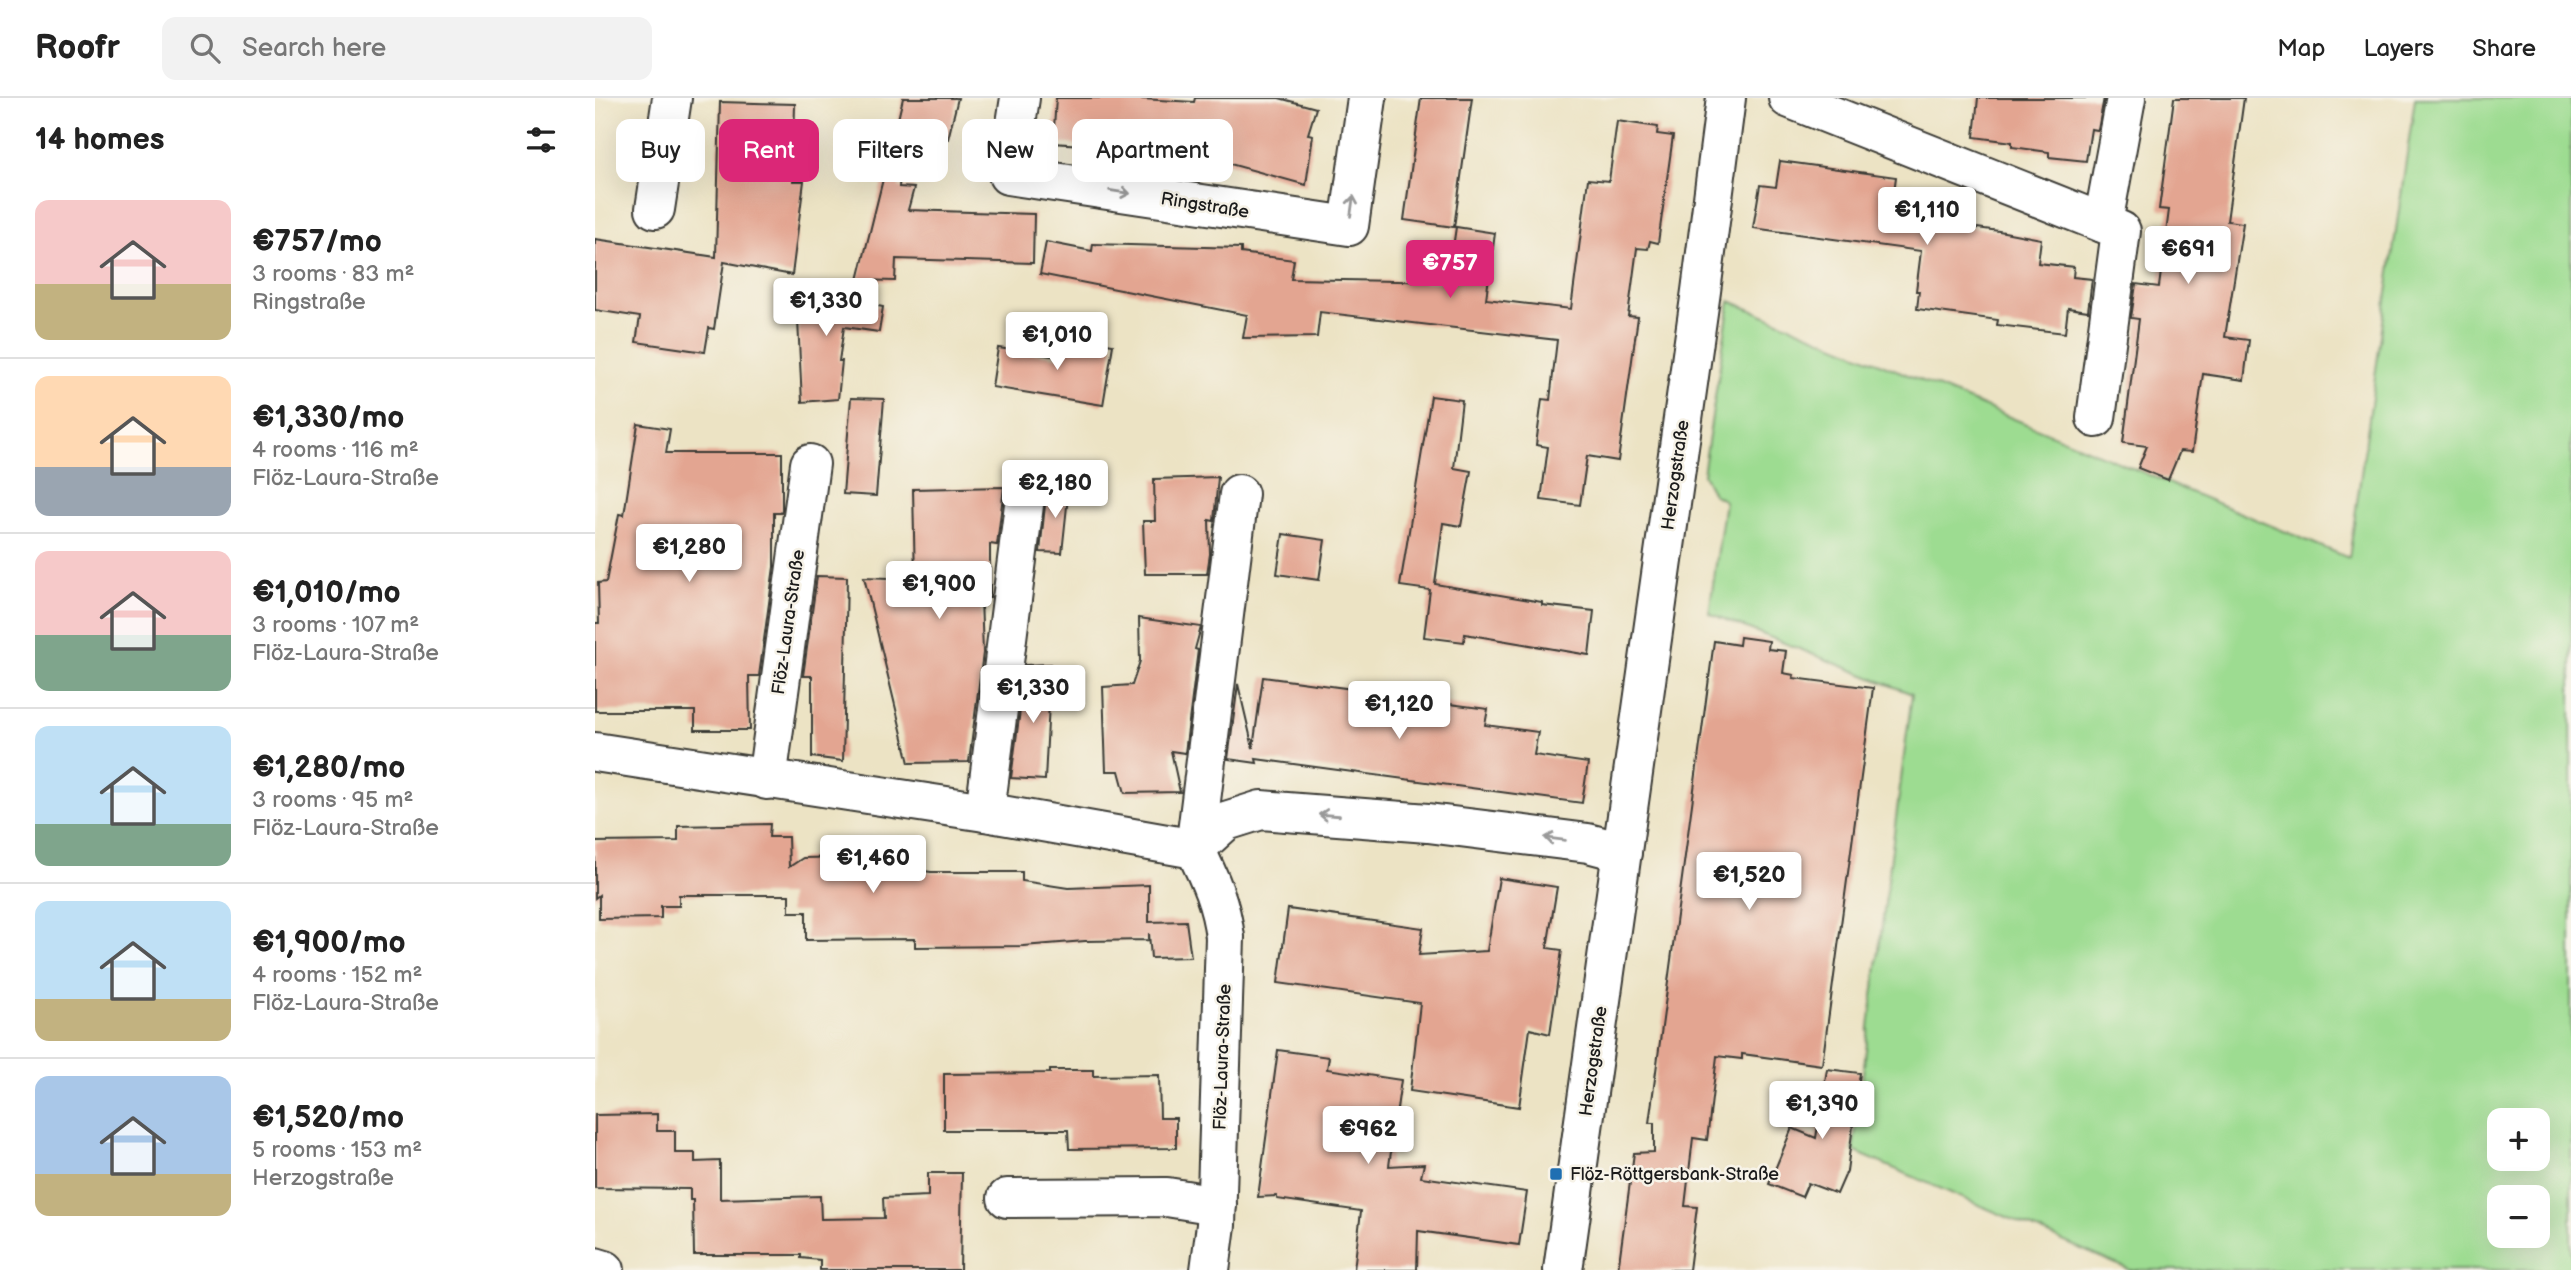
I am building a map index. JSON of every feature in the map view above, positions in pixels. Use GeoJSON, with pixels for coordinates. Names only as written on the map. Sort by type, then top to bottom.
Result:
{"type":"FeatureCollection","features":[{"type":"Feature","properties":{"kind":"street"},"geometry":{"type":"LineString","coordinates":[[655,209],[672,98]]}},
{"type":"Feature","properties":{"kind":"street","name":"Ringstraße"},"geometry":{"type":"LineString","coordinates":[[1020,98],[1008,175],[1349,226],[1367,98]]}},
{"type":"Feature","properties":{"kind":"street","name":"Herzogstraße"},"geometry":{"type":"LineString","coordinates":[[1563,1270],[1726,98]]}},
{"type":"Feature","properties":{"kind":"street"},"geometry":{"type":"LineString","coordinates":[[1788,98],[2121,231],[2096,418]]}},
{"type":"Feature","properties":{"kind":"street"},"geometry":{"type":"LineString","coordinates":[[2103,223],[2126,98]]}},
{"type":"Feature","properties":{"kind":"street","name":"Flöz-Laura-Straße"},"geometry":{"type":"LineString","coordinates":[[767,780],[810,464]]}},
{"type":"Feature","properties":{"kind":"street"},"geometry":{"type":"LineString","coordinates":[[985,812],[1026,489]]}},
{"type":"Feature","properties":{"kind":"street"},"geometry":{"type":"LineString","coordinates":[[1195,849],[1239,494]]}},
{"type":"Feature","properties":{"kind":"street"},"geometry":{"type":"LineString","coordinates":[[595,752],[985,812],[1195,849]]}},
{"type":"Feature","properties":{"kind":"street"},"geometry":{"type":"LineString","coordinates":[[1195,849],[1226,821],[1261,810],[1428,823],[1588,843],[1622,852]]}},
{"type":"Feature","properties":{"kind":"street","name":"Flöz-Laura-Straße"},"geometry":{"type":"LineString","coordinates":[[1195,849],[1215,889],[1222,911],[1225,937],[1217,1205],[1210,1270]]}},
{"type":"Feature","properties":{"kind":"street"},"geometry":{"type":"LineString","coordinates":[[1007,1198],[1167,1196],[1217,1205]]}},
{"type":"Feature","properties":{"kind":"street"},"geometry":{"type":"LineString","coordinates":[[595,1267],[605,1270]]}},
{"type":"Feature","properties":{"kind":"green space"},"geometry":{"type":"Polygon","coordinates":[[[2415,98],[2571,98],[2571,1270],[2130,1270],[1853,1151],[1912,694],[1709,613],[1725,501],[1713,494],[1703,474],[1730,301],[2349,558],[2415,98]]]}},
{"type":"Feature","properties":{"kind":"building"},"geometry":{"type":"Polygon","coordinates":[[[903,98],[958,98],[948,139],[948,119],[898,119],[903,98]]]}},
{"type":"Feature","properties":{"kind":"building"},"geometry":{"type":"Polygon","coordinates":[[[1056,98],[1194,102],[1195,98],[1279,98],[1316,108],[1308,134],[1313,135],[1306,185],[1233,165],[1233,119],[1072,119],[1072,144],[1058,143],[1058,119],[1055,119],[1056,98]]]}},
{"type":"Feature","properties":{"kind":"building"},"geometry":{"type":"Polygon","coordinates":[[[1421,98],[1472,98],[1454,227],[1404,220],[1421,98]]]}},
{"type":"Feature","properties":{"kind":"building"},"geometry":{"type":"Polygon","coordinates":[[[1978,98],[2104,98],[2098,130],[2091,129],[2086,161],[2049,157],[2049,152],[2012,147],[2012,142],[1974,137],[1978,98]]]}},
{"type":"Feature","properties":{"kind":"building"},"geometry":{"type":"Polygon","coordinates":[[[2174,98],[2244,98],[2227,221],[2243,223],[2225,337],[2249,340],[2244,380],[2203,374],[2192,452],[2180,451],[2168,480],[2138,468],[2147,446],[2123,443],[2139,319],[2131,318],[2136,284],[2159,287],[2169,210],[2159,209],[2174,98]]]}},
{"type":"Feature","properties":{"kind":"building"},"geometry":{"type":"Polygon","coordinates":[[[720,102],[795,104],[795,119],[720,119],[720,102]]]}},
{"type":"Feature","properties":{"kind":"building"},"geometry":{"type":"Polygon","coordinates":[[[1617,121],[1658,127],[1657,134],[1673,136],[1658,243],[1650,241],[1648,249],[1637,248],[1628,316],[1638,317],[1618,461],[1587,456],[1580,505],[1541,500],[1548,447],[1536,445],[1542,399],[1550,400],[1557,340],[1320,312],[1317,337],[1243,338],[1247,315],[1040,274],[1046,242],[1092,251],[1093,244],[1241,248],[1241,253],[1294,260],[1291,279],[1448,282],[1456,227],[1495,233],[1486,299],[1571,309],[1588,179],[1609,181],[1617,121]]]}},
{"type":"Feature","properties":{"kind":"building"},"geometry":{"type":"Polygon","coordinates":[[[719,141],[719,182],[804,182],[792,275],[724,262],[714,329],[709,328],[705,352],[636,342],[640,317],[595,310],[595,239],[716,257],[719,141]]]}},
{"type":"Feature","properties":{"kind":"building"},"geometry":{"type":"Polygon","coordinates":[[[1780,161],[1896,177],[1893,199],[1928,203],[1925,221],[2041,239],[2038,263],[2074,267],[2073,277],[2092,279],[2088,311],[2068,308],[2065,333],[1997,325],[1998,320],[1917,309],[1919,291],[1916,291],[1921,251],[1753,228],[1760,185],[1776,187],[1780,161]]]}},
{"type":"Feature","properties":{"kind":"building"},"geometry":{"type":"Polygon","coordinates":[[[882,182],[899,182],[899,187],[914,188],[908,210],[1034,214],[1033,263],[896,259],[895,281],[858,280],[882,182]]]}},
{"type":"Feature","properties":{"kind":"building"},"geometry":{"type":"Polygon","coordinates":[[[792,288],[883,307],[879,332],[844,327],[839,361],[842,361],[838,399],[802,402],[798,320],[788,318],[792,288]]]}},
{"type":"Feature","properties":{"kind":"building"},"geometry":{"type":"Polygon","coordinates":[[[1063,337],[1113,345],[1103,405],[992,387],[998,348],[1060,357],[1063,337]]]}},
{"type":"Feature","properties":{"kind":"building"},"geometry":{"type":"Polygon","coordinates":[[[1431,396],[1462,400],[1454,468],[1471,471],[1461,526],[1443,523],[1435,584],[1542,602],[1542,605],[1594,611],[1589,655],[1465,634],[1464,642],[1424,637],[1430,590],[1400,586],[1431,396]]]}},
{"type":"Feature","properties":{"kind":"building"},"geometry":{"type":"Polygon","coordinates":[[[851,398],[884,399],[876,496],[843,494],[851,398]]]}},
{"type":"Feature","properties":{"kind":"building"},"geometry":{"type":"Polygon","coordinates":[[[638,424],[670,429],[666,453],[782,453],[782,510],[781,513],[774,513],[774,567],[759,676],[749,676],[750,730],[695,730],[695,711],[595,711],[598,583],[606,582],[619,514],[624,515],[638,424]]]}},
{"type":"Feature","properties":{"kind":"building"},"geometry":{"type":"Polygon","coordinates":[[[1218,477],[1214,521],[1209,520],[1210,554],[1207,574],[1145,574],[1143,521],[1155,521],[1154,479],[1218,477]]]}},
{"type":"Feature","properties":{"kind":"building"},"geometry":{"type":"Polygon","coordinates":[[[1004,487],[997,545],[990,544],[990,598],[981,598],[983,653],[969,762],[909,763],[864,577],[915,579],[913,489],[1004,487]]]}},
{"type":"Feature","properties":{"kind":"building"},"geometry":{"type":"Polygon","coordinates":[[[1047,487],[1069,487],[1062,553],[1040,552],[1047,487]]]}},
{"type":"Feature","properties":{"kind":"building"},"geometry":{"type":"Polygon","coordinates":[[[1283,534],[1325,540],[1319,580],[1277,574],[1283,534]]]}},
{"type":"Feature","properties":{"kind":"building"},"geometry":{"type":"Polygon","coordinates":[[[817,576],[847,577],[843,761],[812,757],[812,676],[803,676],[817,576]]]}},
{"type":"Feature","properties":{"kind":"building"},"geometry":{"type":"Polygon","coordinates":[[[1139,618],[1201,627],[1195,649],[1198,650],[1185,753],[1171,751],[1180,792],[1125,793],[1119,771],[1106,771],[1103,687],[1132,685],[1140,661],[1139,618]]]}},
{"type":"Feature","properties":{"kind":"building"},"geometry":{"type":"Polygon","coordinates":[[[1740,637],[1769,641],[1768,649],[1786,651],[1783,673],[1794,675],[1793,678],[1873,688],[1822,1065],[1742,1054],[1742,1059],[1717,1056],[1707,1140],[1693,1138],[1685,1206],[1697,1207],[1689,1270],[1618,1270],[1634,1153],[1654,1152],[1654,1123],[1649,1123],[1714,641],[1739,645],[1740,637]]]}},
{"type":"Feature","properties":{"kind":"building"},"geometry":{"type":"Polygon","coordinates":[[[1051,664],[1045,780],[1011,778],[1026,665],[1051,664]]]}},
{"type":"Feature","properties":{"kind":"building"},"geometry":{"type":"Polygon","coordinates":[[[1263,677],[1383,693],[1383,689],[1420,694],[1420,700],[1488,709],[1485,725],[1538,732],[1534,755],[1588,763],[1582,803],[1256,759],[1257,763],[1228,759],[1238,684],[1253,748],[1263,677]]]}},
{"type":"Feature","properties":{"kind":"building"},"geometry":{"type":"Polygon","coordinates":[[[770,824],[769,837],[788,837],[789,867],[803,858],[896,856],[896,867],[931,872],[1022,872],[1022,881],[1068,888],[1149,885],[1149,922],[1186,921],[1191,957],[1151,958],[1149,933],[1149,940],[1023,946],[915,947],[915,939],[806,940],[806,912],[789,912],[789,895],[679,895],[679,906],[661,906],[661,918],[599,919],[599,895],[595,898],[595,842],[678,841],[678,826],[770,824]]]}},
{"type":"Feature","properties":{"kind":"building"},"geometry":{"type":"Polygon","coordinates":[[[1499,878],[1557,887],[1547,948],[1562,950],[1550,1034],[1530,1029],[1519,1107],[1410,1091],[1420,1003],[1278,983],[1288,909],[1423,928],[1419,955],[1487,951],[1499,878]]]}},
{"type":"Feature","properties":{"kind":"building"},"geometry":{"type":"Polygon","coordinates":[[[1278,1050],[1329,1057],[1327,1069],[1401,1080],[1389,1166],[1424,1164],[1421,1177],[1527,1192],[1519,1245],[1418,1231],[1417,1270],[1354,1270],[1361,1211],[1277,1199],[1277,1196],[1258,1197],[1278,1050]]]}},
{"type":"Feature","properties":{"kind":"building"},"geometry":{"type":"Polygon","coordinates":[[[1827,1069],[1860,1073],[1847,1171],[1837,1194],[1808,1183],[1802,1197],[1769,1184],[1792,1128],[1816,1138],[1827,1069]]]}},
{"type":"Feature","properties":{"kind":"building"},"geometry":{"type":"Polygon","coordinates":[[[1050,1070],[1093,1070],[1093,1076],[1159,1075],[1160,1118],[1176,1118],[1176,1148],[1069,1149],[1068,1130],[944,1130],[944,1074],[1050,1073],[1050,1070]]]}},
{"type":"Feature","properties":{"kind":"building"},"geometry":{"type":"Polygon","coordinates":[[[657,1114],[657,1131],[675,1131],[675,1153],[695,1153],[695,1162],[720,1161],[720,1199],[820,1196],[821,1219],[884,1218],[883,1198],[928,1196],[928,1173],[962,1173],[960,1270],[820,1270],[820,1260],[801,1258],[801,1255],[694,1255],[693,1200],[690,1200],[690,1189],[595,1188],[595,1115],[657,1114]]]}},
{"type":"Feature","properties":{"kind":"place","name":"Flöz-Röttgersbank-Straße"},"geometry":{"type":"Point","coordinates":[1556,1174]}}]}
